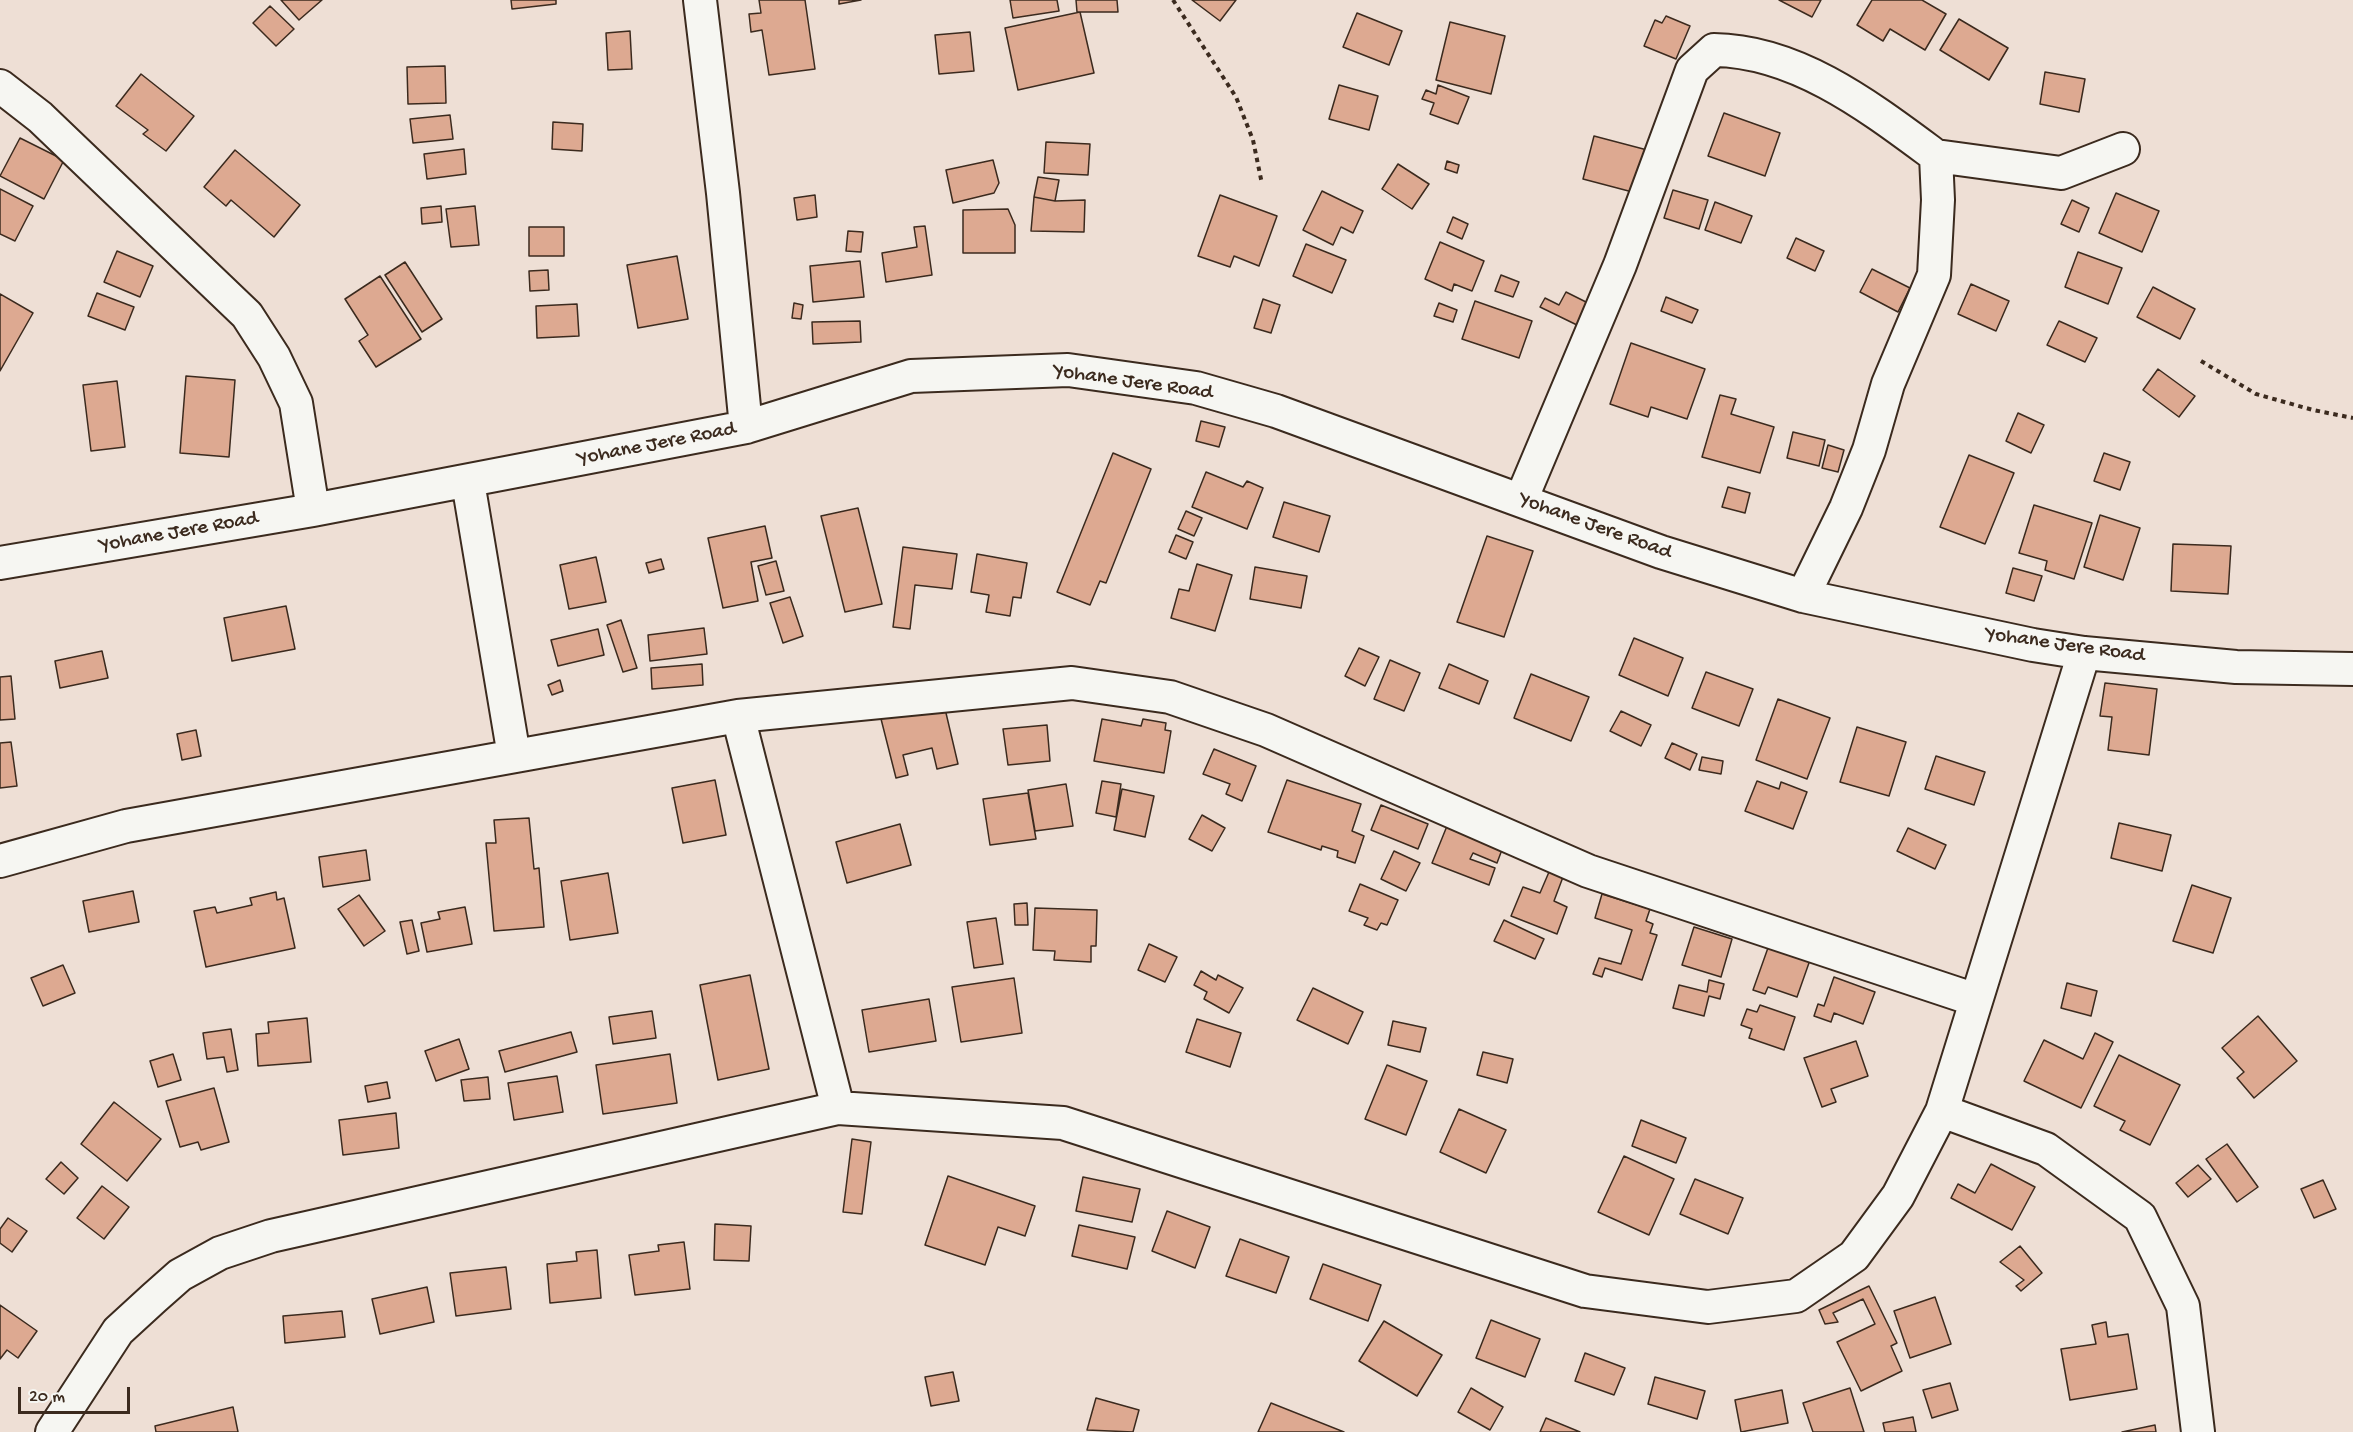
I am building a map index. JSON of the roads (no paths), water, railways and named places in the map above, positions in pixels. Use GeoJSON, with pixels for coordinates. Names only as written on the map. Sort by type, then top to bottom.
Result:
{"type":"FeatureCollection","features":[{"type":"Feature","properties":{"kind":"street"},"geometry":{"type":"LineString","coordinates":[[700,0],[723,193],[746,427]]}},
{"type":"Feature","properties":{"kind":"street"},"geometry":{"type":"LineString","coordinates":[[1521,500],[1620,265],[1692,70],[1714,50],[1743,50],[1798,68],[1882,116],[1936,156],[2061,173],[2123,149]]}},
{"type":"Feature","properties":{"kind":"street"},"geometry":{"type":"LineString","coordinates":[[0,86],[40,117],[247,315],[274,357],[296,403],[314,510]]}},
{"type":"Feature","properties":{"kind":"street"},"geometry":{"type":"LineString","coordinates":[[1803,596],[1846,508],[1869,450],[1888,384],[1934,275],[1938,200],[1936,156]]}},
{"type":"Feature","properties":{"kind":"street","name":"Yohane Jere Road"},"geometry":{"type":"LineString","coordinates":[[9,555],[314,510],[746,427],[911,376],[1068,370],[1196,388],[1276,411],[1661,552],[1803,596],[2033,645],[2084,653],[2236,667],[2353,669]]}},
{"type":"Feature","properties":{"kind":"street"},"geometry":{"type":"LineString","coordinates":[[468,482],[514,756]]}},
{"type":"Feature","properties":{"kind":"street"},"geometry":{"type":"LineString","coordinates":[[52,1432],[118,1331],[180,1275],[220,1253],[271,1236],[838,1108],[1063,1123],[1585,1291],[1708,1307],[1796,1296],[1854,1256],[1898,1196],[1942,1111],[2084,653]]}},
{"type":"Feature","properties":{"kind":"street"},"geometry":{"type":"LineString","coordinates":[[0,861],[126,826],[738,716],[1072,683],[1170,697],[1266,730],[1588,871],[1976,1000]]}},
{"type":"Feature","properties":{"kind":"street"},"geometry":{"type":"LineString","coordinates":[[738,716],[838,1108]]}},
{"type":"Feature","properties":{"kind":"street"},"geometry":{"type":"LineString","coordinates":[[1942,1111],[2046,1149],[2140,1218],[2183,1306],[2198,1432]]}}]}
